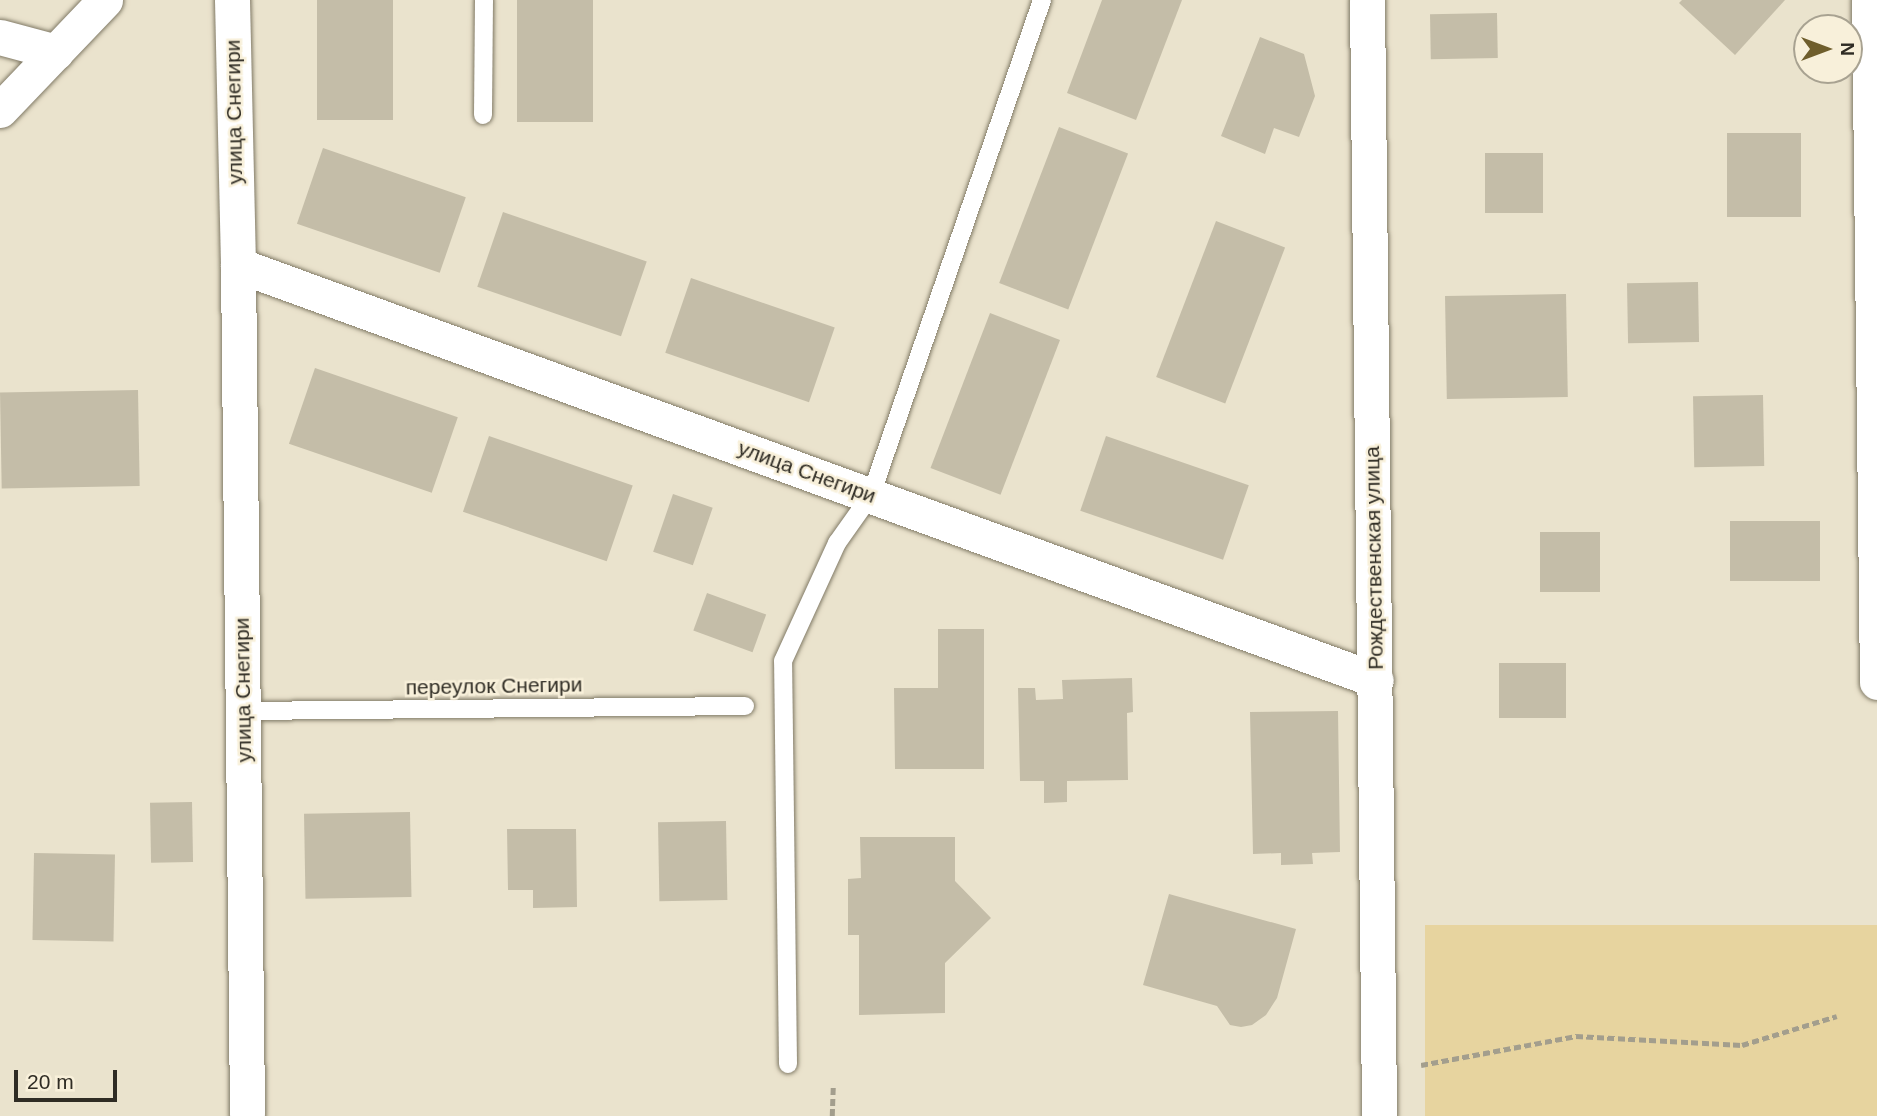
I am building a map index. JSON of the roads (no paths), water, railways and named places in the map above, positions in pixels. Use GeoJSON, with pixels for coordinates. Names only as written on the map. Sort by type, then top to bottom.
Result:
{"type":"FeatureCollection","features":[{"type":"Feature","properties":{"kind":"street"},"geometry":{"type":"LineString","coordinates":[[0,110],[105,0]]}},
{"type":"Feature","properties":{"kind":"street","name":"улица Снегири"},"geometry":{"type":"LineString","coordinates":[[232,0],[238,265],[247,1114]]}},
{"type":"Feature","properties":{"kind":"street","name":"Рождественская улица"},"geometry":{"type":"LineString","coordinates":[[1367,0],[1379,1116]]}},
{"type":"Feature","properties":{"kind":"street"},"geometry":{"type":"LineString","coordinates":[[1869,0],[1877,682]]}},
{"type":"Feature","properties":{"kind":"street"},"geometry":{"type":"LineString","coordinates":[[0,37],[56,52]]}},
{"type":"Feature","properties":{"kind":"street","name":"улица Снегири"},"geometry":{"type":"LineString","coordinates":[[238,265],[1376,680]]}},
{"type":"Feature","properties":{"kind":"lane"},"geometry":{"type":"LineString","coordinates":[[483,115],[484,0]]}},
{"type":"Feature","properties":{"kind":"lane"},"geometry":{"type":"LineString","coordinates":[[788,1064],[783,661],[837,543],[871,495],[1042,0]]}},
{"type":"Feature","properties":{"kind":"lane","name":"переулок Снегири"},"geometry":{"type":"LineString","coordinates":[[243,711],[745,706]]}}]}
